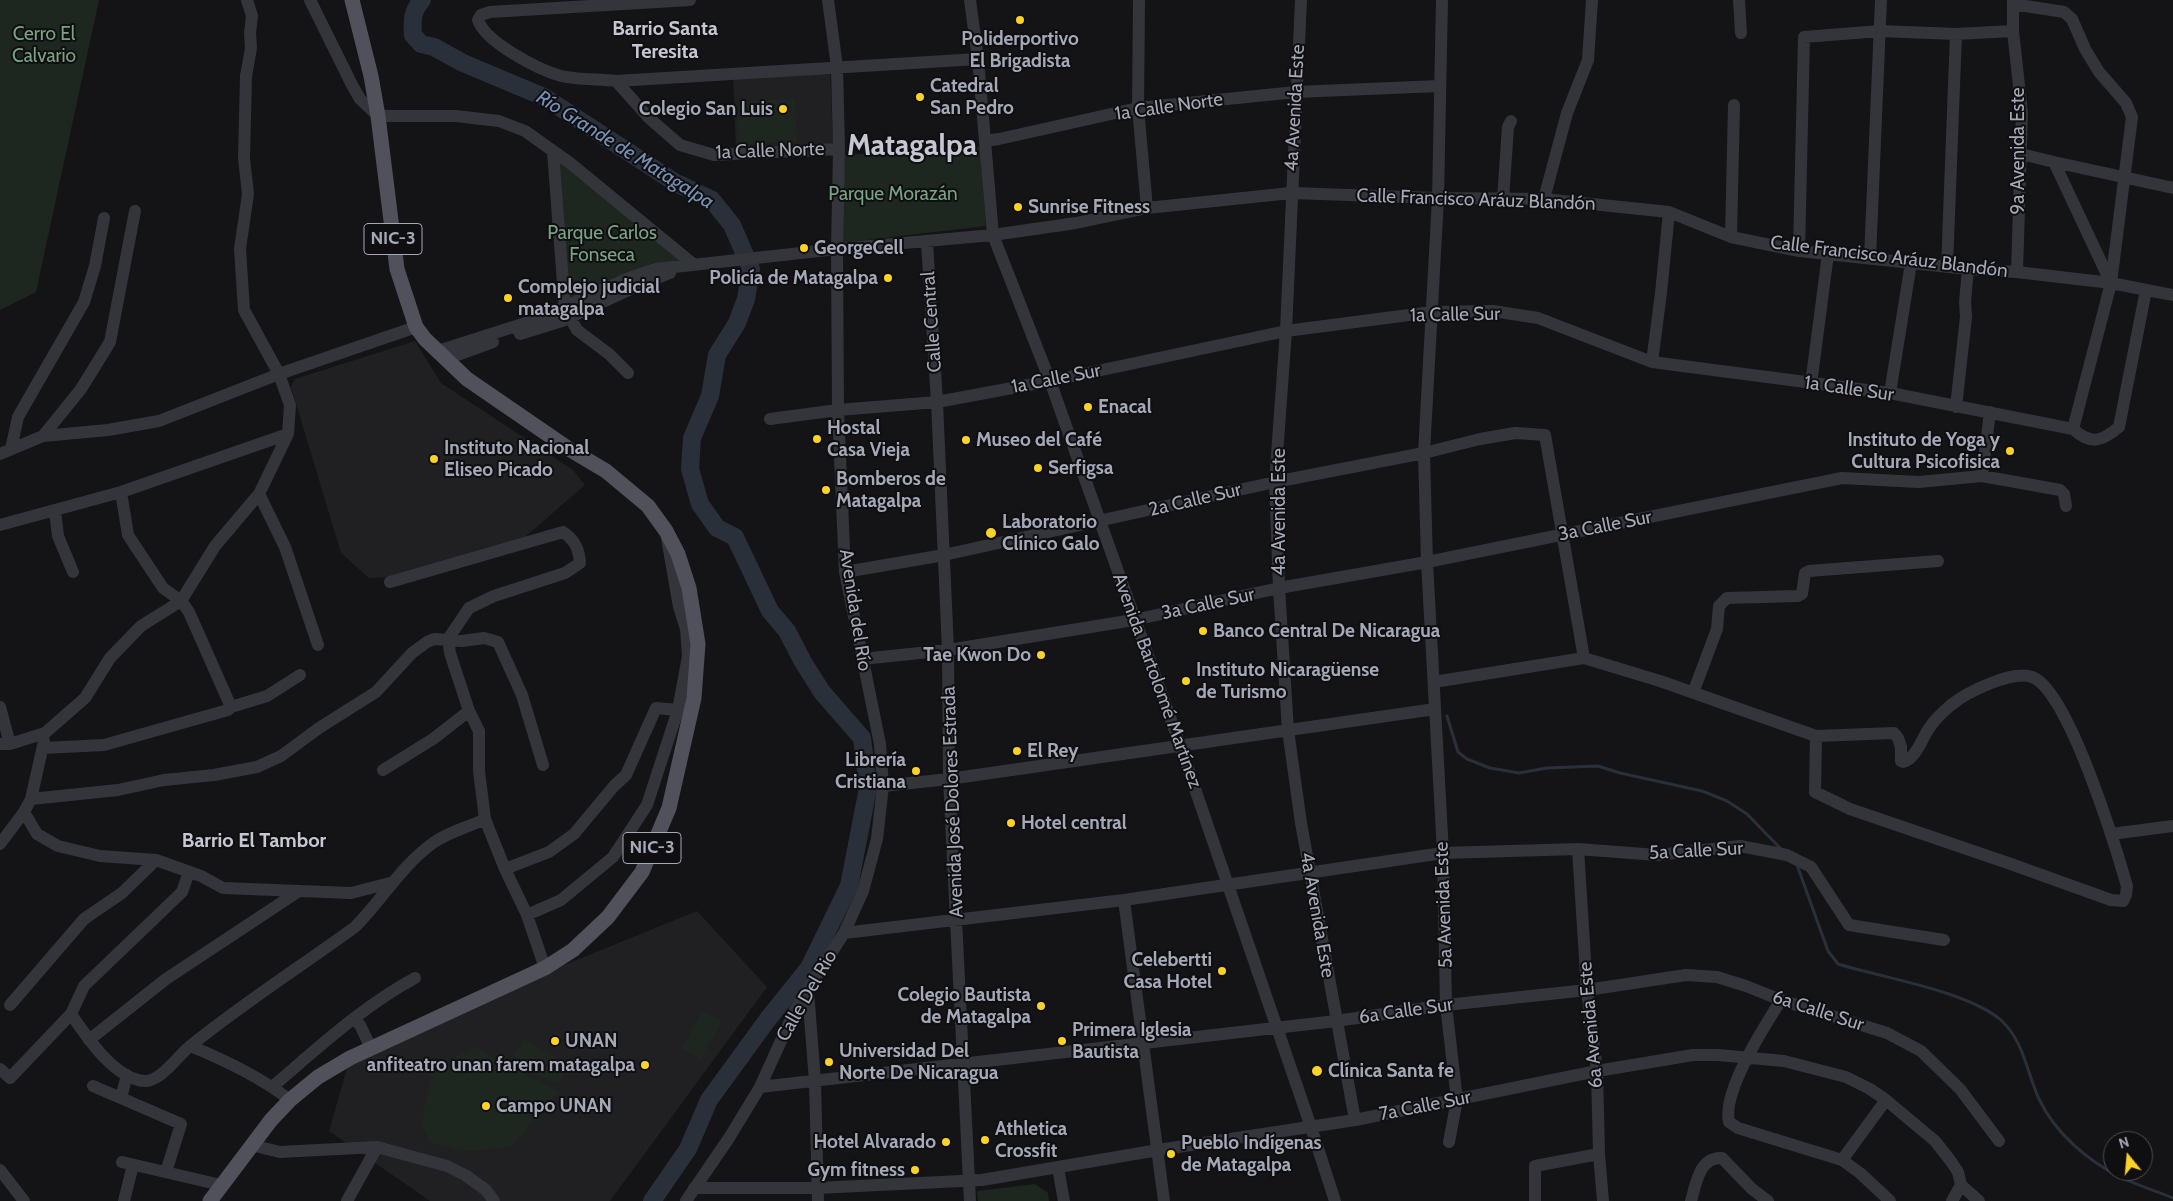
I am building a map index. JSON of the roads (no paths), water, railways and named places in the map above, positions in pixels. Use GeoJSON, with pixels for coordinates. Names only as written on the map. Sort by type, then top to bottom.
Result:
{"type":"FeatureCollection","features":[{"type":"Feature","properties":{"kind":"main road","name":"NIC-3"},"geometry":{"type":"LineString","coordinates":[[210,1201],[251,1145],[290,1100],[318,1077],[371,1048],[545,968],[573,950],[608,917],[642,872],[669,808],[694,698],[698,644],[689,588],[678,554],[666,531],[648,506],[606,471],[569,449],[476,385],[442,355],[416,328],[397,269],[378,116],[371,76],[352,0]]}},
{"type":"Feature","properties":{"kind":"street"},"geometry":{"type":"LineString","coordinates":[[0,707],[5,744],[46,733],[85,698],[110,658],[141,626],[181,601],[215,546],[259,494],[288,434],[290,405],[279,374],[244,310],[240,249],[248,194],[244,158],[246,76],[251,48],[252,16],[247,0]]}},
{"type":"Feature","properties":{"kind":"street"},"geometry":{"type":"LineString","coordinates":[[310,0],[352,86],[360,99],[378,116],[456,116],[499,121],[525,131],[570,163],[693,264],[567,313],[464,341],[442,355]]}},
{"type":"Feature","properties":{"kind":"street"},"geometry":{"type":"LineString","coordinates":[[690,0],[490,12],[480,15],[478,20],[480,27],[488,37],[527,61],[561,76],[616,81],[978,59]]}},
{"type":"Feature","properties":{"kind":"street","name":"Avenida del Río"},"geometry":{"type":"LineString","coordinates":[[828,0],[837,67],[840,149],[837,249],[838,410],[845,572],[880,744],[883,786],[877,839],[863,891],[844,933]]}},
{"type":"Feature","properties":{"kind":"street","name":"Avenida Bartolomé Martínez"},"geometry":{"type":"LineString","coordinates":[[970,0],[978,59],[993,235],[1050,381],[1180,745],[1312,1127],[1335,1201]]}},
{"type":"Feature","properties":{"kind":"street"},"geometry":{"type":"LineString","coordinates":[[1139,0],[1138,108],[1147,208]]}},
{"type":"Feature","properties":{"kind":"street","name":"4a Avenida Este"},"geometry":{"type":"LineString","coordinates":[[1300,0],[1286,331],[1275,482],[1279,588],[1288,730],[1309,872],[1336,1021]]}},
{"type":"Feature","properties":{"kind":"street","name":"5a Avenida Este"},"geometry":{"type":"LineString","coordinates":[[1442,0],[1438,198],[1424,453],[1427,562],[1443,854],[1446,1005],[1457,1100],[1449,1142]]}},
{"type":"Feature","properties":{"kind":"street"},"geometry":{"type":"LineString","coordinates":[[1544,199],[1567,113],[1588,60],[1592,0]]}},
{"type":"Feature","properties":{"kind":"street"},"geometry":{"type":"LineString","coordinates":[[1739,0],[1741,33]]}},
{"type":"Feature","properties":{"kind":"street"},"geometry":{"type":"LineString","coordinates":[[1870,258],[1881,0]]}},
{"type":"Feature","properties":{"kind":"street"},"geometry":{"type":"LineString","coordinates":[[2013,2],[2064,12],[2072,19],[2085,49],[2099,72],[2126,103],[2132,117],[2111,283],[2073,429]]}},
{"type":"Feature","properties":{"kind":"street","name":"9a Avenida Este"},"geometry":{"type":"LineString","coordinates":[[2013,2],[2013,30],[2022,113],[2017,272]]}},
{"type":"Feature","properties":{"kind":"street"},"geometry":{"type":"LineString","coordinates":[[1799,251],[1804,37],[1880,31],[1956,34],[2013,30]]}},
{"type":"Feature","properties":{"kind":"street"},"geometry":{"type":"LineString","coordinates":[[1947,267],[1956,34]]}},
{"type":"Feature","properties":{"kind":"street","name":"1a Calle Norte"},"geometry":{"type":"LineString","coordinates":[[616,81],[649,118],[680,145],[714,155],[840,149]]}},
{"type":"Feature","properties":{"kind":"street","name":"1a Calle Norte"},"geometry":{"type":"LineString","coordinates":[[985,141],[1138,108],[1296,92],[1439,86]]}},
{"type":"Feature","properties":{"kind":"street"},"geometry":{"type":"LineString","coordinates":[[1730,237],[1734,105]]}},
{"type":"Feature","properties":{"kind":"street"},"geometry":{"type":"LineString","coordinates":[[1503,199],[1508,127],[1511,121]]}},
{"type":"Feature","properties":{"kind":"street"},"geometry":{"type":"LineString","coordinates":[[553,152],[567,313],[577,330],[609,354],[628,373]]}},
{"type":"Feature","properties":{"kind":"street"},"geometry":{"type":"LineString","coordinates":[[2021,154],[2173,188]]}},
{"type":"Feature","properties":{"kind":"street"},"geometry":{"type":"LineString","coordinates":[[2054,162],[2111,283]]}},
{"type":"Feature","properties":{"kind":"street","name":"Calle Francisco Aráuz Blandón"},"geometry":{"type":"LineString","coordinates":[[693,264],[993,235],[1076,223],[1147,208],[1291,193],[1438,198],[1544,199],[1669,212],[1730,237],[1799,251],[1968,270],[2017,272],[2111,283],[2173,295]]}},
{"type":"Feature","properties":{"kind":"street"},"geometry":{"type":"LineString","coordinates":[[42,436],[81,389],[110,342],[135,211]]}},
{"type":"Feature","properties":{"kind":"street"},"geometry":{"type":"LineString","coordinates":[[1652,362],[1662,293],[1669,212]]}},
{"type":"Feature","properties":{"kind":"street"},"geometry":{"type":"LineString","coordinates":[[6,452],[18,417],[84,302],[104,218]]}},
{"type":"Feature","properties":{"kind":"street","name":"Calle Central"},"geometry":{"type":"LineString","coordinates":[[927,242],[938,402]]}},
{"type":"Feature","properties":{"kind":"street"},"geometry":{"type":"LineString","coordinates":[[1811,384],[1828,254]]}},
{"type":"Feature","properties":{"kind":"street"},"geometry":{"type":"LineString","coordinates":[[1890,393],[1911,263]]}},
{"type":"Feature","properties":{"kind":"street"},"geometry":{"type":"LineString","coordinates":[[1956,407],[1966,317],[1965,302],[1968,270]]}},
{"type":"Feature","properties":{"kind":"street","name":"1a Calle Sur"},"geometry":{"type":"LineString","coordinates":[[770,419],[838,410],[938,402],[1050,381],[1286,331],[1432,312],[1493,311],[1538,318],[1652,362],[1890,393],[2073,429],[2088,439],[2097,440],[2108,436],[2119,427],[2146,290]]}},
{"type":"Feature","properties":{"kind":"street"},"geometry":{"type":"LineString","coordinates":[[6,452],[42,436],[108,430],[159,420],[279,374],[416,328]]}},
{"type":"Feature","properties":{"kind":"street","name":"Avenida José Dolores Estrada"},"geometry":{"type":"LineString","coordinates":[[938,402],[948,650],[949,779],[970,1201]]}},
{"type":"Feature","properties":{"kind":"street"},"geometry":{"type":"LineString","coordinates":[[1982,476],[1990,412]]}},
{"type":"Feature","properties":{"kind":"street","name":"2a Calle Sur"},"geometry":{"type":"LineString","coordinates":[[845,572],[944,555],[1101,522],[1275,482],[1515,433],[1545,435],[1563,534]]}},
{"type":"Feature","properties":{"kind":"street"},"geometry":{"type":"LineString","coordinates":[[0,524],[121,492],[288,434]]}},
{"type":"Feature","properties":{"kind":"street","name":"3a Calle Sur"},"geometry":{"type":"LineString","coordinates":[[862,659],[948,650],[1134,620],[1279,588],[1427,562],[1842,478],[1919,482],[1982,476],[2060,490],[2064,494],[2066,506]]}},
{"type":"Feature","properties":{"kind":"street"},"geometry":{"type":"LineString","coordinates":[[121,492],[128,535],[163,588],[181,601],[189,612],[230,706]]}},
{"type":"Feature","properties":{"kind":"street"},"geometry":{"type":"LineString","coordinates":[[259,494],[285,547],[318,645]]}},
{"type":"Feature","properties":{"kind":"street"},"geometry":{"type":"LineString","coordinates":[[55,511],[58,536],[73,572]]}},
{"type":"Feature","properties":{"kind":"street"},"geometry":{"type":"LineString","coordinates":[[527,915],[562,900],[612,857],[646,805],[678,710],[688,656],[686,629],[673,580],[666,531]]}},
{"type":"Feature","properties":{"kind":"street"},"geometry":{"type":"LineString","coordinates":[[390,582],[563,532],[572,538],[579,550],[580,563],[565,573],[494,596],[469,608],[448,639],[450,653],[469,711],[479,731],[479,771],[485,819],[505,869],[527,915],[545,968]]}},
{"type":"Feature","properties":{"kind":"street"},"geometry":{"type":"LineString","coordinates":[[1563,534],[1584,658]]}},
{"type":"Feature","properties":{"kind":"street"},"geometry":{"type":"LineString","coordinates":[[1694,693],[1716,629],[1719,606],[1727,598],[1798,596],[1802,594],[1805,573],[1809,571],[1938,561]]}},
{"type":"Feature","properties":{"kind":"street"},"geometry":{"type":"LineString","coordinates":[[31,799],[118,790],[164,780],[214,775],[257,767],[281,756],[319,728],[376,692],[412,653],[427,642],[448,639],[462,641],[484,638],[498,642],[522,695],[543,765]]}},
{"type":"Feature","properties":{"kind":"street"},"geometry":{"type":"LineString","coordinates":[[1434,682],[1584,658],[1660,681],[1816,736],[1894,733],[1898,738],[1901,760],[1903,762],[1912,757],[1930,726],[1951,705],[1964,696],[1978,688],[2001,680],[2020,676],[2033,677],[2044,686],[2057,703],[2071,730],[2112,834],[2127,886],[2123,901],[2117,902],[1850,809],[1815,792],[1816,736]]}},
{"type":"Feature","properties":{"kind":"street"},"geometry":{"type":"LineString","coordinates":[[44,748],[104,745],[228,710],[230,706],[267,696],[300,675]]}},
{"type":"Feature","properties":{"kind":"street"},"geometry":{"type":"LineString","coordinates":[[505,869],[550,852],[574,834],[614,786],[626,776],[656,708],[678,710]]}},
{"type":"Feature","properties":{"kind":"street"},"geometry":{"type":"LineString","coordinates":[[883,786],[949,779],[1435,709]]}},
{"type":"Feature","properties":{"kind":"street"},"geometry":{"type":"LineString","coordinates":[[383,770],[433,739],[469,711]]}},
{"type":"Feature","properties":{"kind":"street"},"geometry":{"type":"LineString","coordinates":[[0,844],[24,812],[31,799],[46,733]]}},
{"type":"Feature","properties":{"kind":"street"},"geometry":{"type":"LineString","coordinates":[[24,812],[37,834],[58,846],[100,856],[156,860],[224,888],[351,893],[390,884]]}},
{"type":"Feature","properties":{"kind":"street"},"geometry":{"type":"LineString","coordinates":[[71,1014],[106,1060],[127,1075],[145,1081],[157,1078],[190,1046],[355,927],[369,914],[390,884],[434,842],[485,819]]}},
{"type":"Feature","properties":{"kind":"street"},"geometry":{"type":"LineString","coordinates":[[2112,834],[2173,826]]}},
{"type":"Feature","properties":{"kind":"street","name":"5a Calle Sur"},"geometry":{"type":"LineString","coordinates":[[844,933],[1124,900],[1443,854],[1578,849],[1658,855],[1740,846],[1787,855],[1810,867],[1849,925],[1944,940]]}},
{"type":"Feature","properties":{"kind":"street","name":"6a Avenida Este"},"geometry":{"type":"LineString","coordinates":[[1578,849],[1587,990],[1597,1072],[1599,1154],[1603,1201]]}},
{"type":"Feature","properties":{"kind":"street"},"geometry":{"type":"LineString","coordinates":[[10,1005],[84,919],[122,893],[156,860]]}},
{"type":"Feature","properties":{"kind":"street"},"geometry":{"type":"LineString","coordinates":[[0,1069],[10,1078],[71,1014],[84,986],[182,892],[189,872]]}},
{"type":"Feature","properties":{"kind":"street"},"geometry":{"type":"LineString","coordinates":[[89,1040],[166,979],[299,891]]}},
{"type":"Feature","properties":{"kind":"street"},"geometry":{"type":"LineString","coordinates":[[1124,900],[1164,1201]]}},
{"type":"Feature","properties":{"kind":"street","name":"Calle Del Rio"},"geometry":{"type":"LineString","coordinates":[[760,1087],[795,1010],[844,933]]}},
{"type":"Feature","properties":{"kind":"street","name":"6a Calle Sur"},"geometry":{"type":"LineString","coordinates":[[760,1087],[1336,1021],[1446,1005],[1587,990],[1686,975],[1717,977],[1780,1000],[1887,1033],[1921,1051],[1960,1089],[1999,1141]]}},
{"type":"Feature","properties":{"kind":"street"},"geometry":{"type":"LineString","coordinates":[[272,1087],[354,1019],[379,1000],[415,978]]}},
{"type":"Feature","properties":{"kind":"street"},"geometry":{"type":"LineString","coordinates":[[808,991],[814,1080],[818,1201]]}},
{"type":"Feature","properties":{"kind":"street"},"geometry":{"type":"LineString","coordinates":[[1780,1000],[1746,1057],[1726,1113],[1728,1122],[1738,1128],[1842,1160],[1860,1173],[1890,1201]]}},
{"type":"Feature","properties":{"kind":"street"},"geometry":{"type":"LineString","coordinates":[[354,1019],[360,1024],[371,1048]]}},
{"type":"Feature","properties":{"kind":"street"},"geometry":{"type":"LineString","coordinates":[[1336,1021],[1355,1120]]}},
{"type":"Feature","properties":{"kind":"street"},"geometry":{"type":"LineString","coordinates":[[190,1046],[214,1056],[272,1087],[290,1100]]}},
{"type":"Feature","properties":{"kind":"street","name":"7a Calle Sur"},"geometry":{"type":"LineString","coordinates":[[694,1188],[818,1188],[969,1181],[1355,1120],[1597,1072],[1694,1055],[1784,1061],[1846,1077],[1886,1100],[1935,1141],[1954,1166],[1961,1185],[1979,1201]]}},
{"type":"Feature","properties":{"kind":"street"},"geometry":{"type":"LineString","coordinates":[[121,1098],[127,1075]]}},
{"type":"Feature","properties":{"kind":"street"},"geometry":{"type":"LineString","coordinates":[[93,1086],[181,1124],[166,1172]]}},
{"type":"Feature","properties":{"kind":"street"},"geometry":{"type":"LineString","coordinates":[[686,1201],[729,1138],[760,1087]]}},
{"type":"Feature","properties":{"kind":"street"},"geometry":{"type":"LineString","coordinates":[[1842,1160],[1886,1100]]}},
{"type":"Feature","properties":{"kind":"street"},"geometry":{"type":"LineString","coordinates":[[251,1145],[280,1152],[377,1147],[447,1166],[465,1175],[486,1190],[494,1201]]}},
{"type":"Feature","properties":{"kind":"street"},"geometry":{"type":"LineString","coordinates":[[347,1201],[377,1147]]}},
{"type":"Feature","properties":{"kind":"street"},"geometry":{"type":"LineString","coordinates":[[1535,1201],[1535,1166],[1599,1154]]}},
{"type":"Feature","properties":{"kind":"street"},"geometry":{"type":"LineString","coordinates":[[1691,1201],[1702,1168],[1709,1160],[1716,1158],[1722,1158],[1768,1201]]}},
{"type":"Feature","properties":{"kind":"street"},"geometry":{"type":"LineString","coordinates":[[124,1201],[127,1164],[221,1185]]}},
{"type":"Feature","properties":{"kind":"street"},"geometry":{"type":"LineString","coordinates":[[1058,1168],[1064,1201]]}},
{"type":"Feature","properties":{"kind":"street"},"geometry":{"type":"LineString","coordinates":[[0,1170],[24,1201]]}},
{"type":"Feature","properties":{"kind":"street"},"geometry":{"type":"LineString","coordinates":[[1952,1201],[1961,1185]]}},
{"type":"Feature","properties":{"kind":"waterway","name":"Río Grande de Matagalpa"},"geometry":{"type":"LineString","coordinates":[[422,0],[413,16],[413,35],[421,44],[434,47],[463,63],[544,97],[676,183],[712,200],[732,225],[751,269],[746,299],[737,323],[717,355],[710,396],[692,438],[690,469],[700,504],[717,528],[735,537],[770,611],[787,631],[803,662],[822,692],[862,738],[868,788],[849,886],[809,968],[768,1019],[709,1100],[688,1149],[652,1201]]}},
{"type":"Feature","properties":{"kind":"waterway"},"geometry":{"type":"LineString","coordinates":[[1447,716],[1458,752],[1467,759],[1490,768],[1519,773],[1547,768],[1598,766],[1620,773],[1702,791],[1727,801],[1747,814],[1782,850]]}},
{"type":"Feature","properties":{"kind":"waterway"},"geometry":{"type":"LineString","coordinates":[[868,788],[876,787]]}},
{"type":"Feature","properties":{"kind":"waterway"},"geometry":{"type":"LineString","coordinates":[[1797,865],[1828,951],[1838,964],[1947,993],[1968,1001],[2002,1021],[2020,1048],[2039,1099],[2063,1134],[2084,1154],[2120,1177],[2173,1198]]}},
{"type":"Feature","properties":{"kind":"place","name":"Poliderportivo El Brigadista"},"geometry":{"type":"Point","coordinates":[1020,20]}},
{"type":"Feature","properties":{"kind":"place","name":"Catedral San Pedro"},"geometry":{"type":"Point","coordinates":[920,97]}},
{"type":"Feature","properties":{"kind":"place","name":"Colegio San Luis"},"geometry":{"type":"Point","coordinates":[783,109]}},
{"type":"Feature","properties":{"kind":"place","name":"Sunrise Fitness"},"geometry":{"type":"Point","coordinates":[1018,207]}},
{"type":"Feature","properties":{"kind":"place","name":"GeorgeCell"},"geometry":{"type":"Point","coordinates":[804,248]}},
{"type":"Feature","properties":{"kind":"place","name":"Policía de Matagalpa"},"geometry":{"type":"Point","coordinates":[888,278]}},
{"type":"Feature","properties":{"kind":"place","name":"Complejo judicial matagalpa"},"geometry":{"type":"Point","coordinates":[508,298]}},
{"type":"Feature","properties":{"kind":"place","name":"Enacal"},"geometry":{"type":"Point","coordinates":[1088,407]}},
{"type":"Feature","properties":{"kind":"place","name":"Hostal Casa Vieja"},"geometry":{"type":"Point","coordinates":[817,439]}},
{"type":"Feature","properties":{"kind":"place","name":"Museo del Café"},"geometry":{"type":"Point","coordinates":[966,440]}},
{"type":"Feature","properties":{"kind":"place","name":"Instituto de Yoga y Cultura Psicofisica"},"geometry":{"type":"Point","coordinates":[2010,451]}},
{"type":"Feature","properties":{"kind":"place","name":"Instituto Nacional Eliseo Picado"},"geometry":{"type":"Point","coordinates":[434,459]}},
{"type":"Feature","properties":{"kind":"place","name":"Serfigsa"},"geometry":{"type":"Point","coordinates":[1038,468]}},
{"type":"Feature","properties":{"kind":"place","name":"Bomberos de Matagalpa"},"geometry":{"type":"Point","coordinates":[826,490]}},
{"type":"Feature","properties":{"kind":"place","name":"Laboratorio Clínico Galo"},"geometry":{"type":"Point","coordinates":[991,533]}},
{"type":"Feature","properties":{"kind":"place","name":"Banco Central De Nicaragua"},"geometry":{"type":"Point","coordinates":[1203,631]}},
{"type":"Feature","properties":{"kind":"place","name":"Tae Kwon Do"},"geometry":{"type":"Point","coordinates":[1041,655]}},
{"type":"Feature","properties":{"kind":"place","name":"Instituto Nicaragüense de Turismo"},"geometry":{"type":"Point","coordinates":[1186,681]}},
{"type":"Feature","properties":{"kind":"place","name":"El Rey"},"geometry":{"type":"Point","coordinates":[1017,751]}},
{"type":"Feature","properties":{"kind":"place","name":"Librería Cristiana"},"geometry":{"type":"Point","coordinates":[916,771]}},
{"type":"Feature","properties":{"kind":"place","name":"Hotel central"},"geometry":{"type":"Point","coordinates":[1011,823]}},
{"type":"Feature","properties":{"kind":"place","name":"Celebertti Casa Hotel"},"geometry":{"type":"Point","coordinates":[1222,971]}},
{"type":"Feature","properties":{"kind":"place","name":"Colegio Bautista de Matagalpa"},"geometry":{"type":"Point","coordinates":[1041,1006]}},
{"type":"Feature","properties":{"kind":"place","name":"UNAN"},"geometry":{"type":"Point","coordinates":[555,1041]}},
{"type":"Feature","properties":{"kind":"place","name":"Primera Iglesia Bautista"},"geometry":{"type":"Point","coordinates":[1062,1041]}},
{"type":"Feature","properties":{"kind":"place","name":"Universidad Del Norte De Nicaragua"},"geometry":{"type":"Point","coordinates":[829,1062]}},
{"type":"Feature","properties":{"kind":"place","name":"anfiteatro unan farem matagalpa"},"geometry":{"type":"Point","coordinates":[645,1065]}},
{"type":"Feature","properties":{"kind":"place","name":"Clínica Santa fe"},"geometry":{"type":"Point","coordinates":[1317,1071]}},
{"type":"Feature","properties":{"kind":"place","name":"Campo UNAN"},"geometry":{"type":"Point","coordinates":[486,1106]}},
{"type":"Feature","properties":{"kind":"place","name":"Athletica Crossfit"},"geometry":{"type":"Point","coordinates":[985,1140]}},
{"type":"Feature","properties":{"kind":"place","name":"Hotel Alvarado"},"geometry":{"type":"Point","coordinates":[946,1142]}},
{"type":"Feature","properties":{"kind":"place","name":"Pueblo Indígenas de Matagalpa"},"geometry":{"type":"Point","coordinates":[1171,1154]}},
{"type":"Feature","properties":{"kind":"place","name":"Gym fitness"},"geometry":{"type":"Point","coordinates":[915,1170]}},
{"type":"Feature","properties":{"kind":"district","name":"Barrio Santa Teresita"},"geometry":{"type":"Point","coordinates":[665,40]}},
{"type":"Feature","properties":{"kind":"district","name":"Matagalpa"},"geometry":{"type":"Point","coordinates":[912,146]}},
{"type":"Feature","properties":{"kind":"district","name":"Barrio El Tambor"},"geometry":{"type":"Point","coordinates":[254,841]}},
{"type":"Feature","properties":{"kind":"park label","name":"Cerro El Calvario"},"geometry":{"type":"Point","coordinates":[44,45]}},
{"type":"Feature","properties":{"kind":"park label","name":"Parque Morazán"},"geometry":{"type":"Point","coordinates":[893,194]}},
{"type":"Feature","properties":{"kind":"park label","name":"Parque Carlos Fonseca"},"geometry":{"type":"Point","coordinates":[602,244]}}]}
